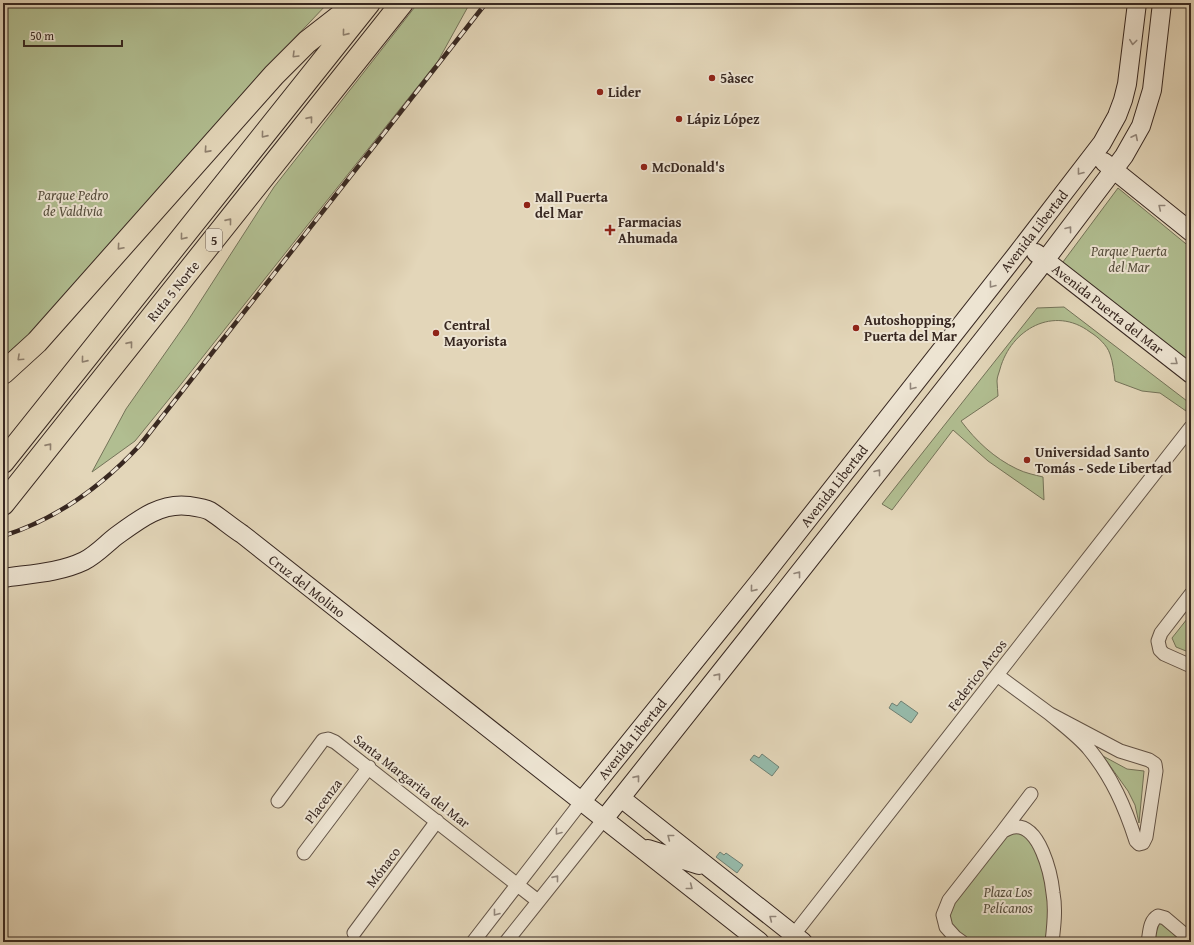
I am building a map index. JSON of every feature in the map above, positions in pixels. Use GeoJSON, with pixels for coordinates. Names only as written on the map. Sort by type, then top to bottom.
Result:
{"type":"FeatureCollection","features":[{"type":"Feature","properties":{"kind":"highway"},"geometry":{"type":"LineString","coordinates":[[3,373],[37,342],[274,75],[307,42],[357,3]]}},
{"type":"Feature","properties":{"kind":"highway","name":"Ruta 5 Norte"},"geometry":{"type":"LineString","coordinates":[[3,462],[369,3]]}},
{"type":"Feature","properties":{"kind":"highway","name":"Ruta 5 Norte"},"geometry":{"type":"LineString","coordinates":[[3,504],[402,3]]}},
{"type":"Feature","properties":{"kind":"street","name":"Avenida Libertad"},"geometry":{"type":"LineString","coordinates":[[473,942],[582,801],[761,579],[1025,244],[1110,130],[1123,100],[1127,84],[1137,3]]}},
{"type":"Feature","properties":{"kind":"street","name":"Avenida Libertad"},"geometry":{"type":"LineString","coordinates":[[506,942],[1045,260],[1134,142],[1148,109],[1152,90],[1162,3]]}},
{"type":"Feature","properties":{"kind":"street"},"geometry":{"type":"LineString","coordinates":[[1093,154],[1191,232]]}},
{"type":"Feature","properties":{"kind":"street","name":"Avenida Puerta del Mar"},"geometry":{"type":"LineString","coordinates":[[1025,244],[1191,374]]}},
{"type":"Feature","properties":{"kind":"street","name":"Federico Arcos"},"geometry":{"type":"LineString","coordinates":[[795,940],[997,675],[1191,427]]}},
{"type":"Feature","properties":{"kind":"street","name":"Cruz del Molino"},"geometry":{"type":"LineString","coordinates":[[3,578],[59,569],[84,561],[99,551],[133,523],[152,512],[168,507],[183,505],[209,510],[242,534],[760,942]]}},
{"type":"Feature","properties":{"kind":"street"},"geometry":{"type":"LineString","coordinates":[[1191,594],[1161,633],[1158,641],[1160,650],[1164,654],[1191,666]]}},
{"type":"Feature","properties":{"kind":"street"},"geometry":{"type":"LineString","coordinates":[[997,675],[1050,714],[1088,748],[1100,764],[1119,795],[1136,841],[1139,844],[1143,843],[1146,837],[1156,771],[1155,764],[1149,760],[1120,751],[1050,714]]}},
{"type":"Feature","properties":{"kind":"street","name":"Santa Margarita del Mar"},"geometry":{"type":"LineString","coordinates":[[278,801],[323,740],[328,739],[335,742],[369,767],[519,884],[538,901]]}},
{"type":"Feature","properties":{"kind":"street","name":"Placenza"},"geometry":{"type":"LineString","coordinates":[[304,853],[369,767]]}},
{"type":"Feature","properties":{"kind":"street"},"geometry":{"type":"LineString","coordinates":[[962,942],[946,927],[943,915],[949,900],[1031,794]]}},
{"type":"Feature","properties":{"kind":"street"},"geometry":{"type":"LineString","coordinates":[[621,798],[714,872],[795,940]]}},
{"type":"Feature","properties":{"kind":"street","name":"Mónaco"},"geometry":{"type":"LineString","coordinates":[[354,933],[437,821]]}},
{"type":"Feature","properties":{"kind":"street"},"geometry":{"type":"LineString","coordinates":[[1003,832],[1014,827],[1026,829],[1038,842],[1047,866],[1054,893],[1055,923],[1052,942]]}},
{"type":"Feature","properties":{"kind":"street"},"geometry":{"type":"LineString","coordinates":[[637,846],[692,862],[714,872]]}},
{"type":"Feature","properties":{"kind":"street"},"geometry":{"type":"LineString","coordinates":[[1148,942],[1151,925],[1154,919],[1158,916],[1165,918],[1191,940]]}},
{"type":"Feature","properties":{"kind":"green space","name":"Parque Pedro de Valdivia"},"geometry":{"type":"Polygon","coordinates":[[[3,3],[328,3],[290,43],[79,284],[3,363],[3,3]]]}},
{"type":"Feature","properties":{"kind":"green space"},"geometry":{"type":"Polygon","coordinates":[[[418,3],[470,3],[438,61],[178,388],[135,441],[92,472],[126,409],[187,322],[274,187],[418,3]]]}},
{"type":"Feature","properties":{"kind":"green space","name":"Parque Puerta del Mar"},"geometry":{"type":"Polygon","coordinates":[[[1118,188],[1191,248],[1191,367],[1060,266],[1118,188]]]}},
{"type":"Feature","properties":{"kind":"green space"},"geometry":{"type":"Polygon","coordinates":[[[1064,307],[1187,401],[1186,411],[1160,393],[1142,391],[1115,381],[1110,354],[1107,347],[1099,339],[1076,324],[1062,321],[1049,321],[1036,325],[1024,333],[1014,343],[1006,355],[1000,369],[997,381],[998,396],[961,421],[979,442],[1001,460],[1020,470],[1043,477],[1044,500],[988,461],[953,430],[892,510],[882,504],[1037,308],[1064,307]]]}},
{"type":"Feature","properties":{"kind":"green space"},"geometry":{"type":"Polygon","coordinates":[[[1191,614],[1191,653],[1176,647],[1172,638],[1191,614]]]}},
{"type":"Feature","properties":{"kind":"green space"},"geometry":{"type":"Polygon","coordinates":[[[1103,756],[1127,769],[1144,771],[1139,823],[1135,805],[1128,791],[1103,756]]]}},
{"type":"Feature","properties":{"kind":"green space","name":"Plaza Los Pelícanos"},"geometry":{"type":"Polygon","coordinates":[[[1015,830],[1035,844],[1050,894],[1048,942],[968,942],[950,925],[947,915],[952,902],[1005,834],[1015,830]]]}},
{"type":"Feature","properties":{"kind":"green space"},"geometry":{"type":"Polygon","coordinates":[[[1162,921],[1186,942],[1152,942],[1156,922],[1162,921]]]}},
{"type":"Feature","properties":{"kind":"shaded area"},"geometry":{"type":"Polygon","coordinates":[[[901,701],[918,713],[911,723],[889,708],[892,703],[897,706],[901,701]]]}},
{"type":"Feature","properties":{"kind":"shaded area"},"geometry":{"type":"Polygon","coordinates":[[[762,754],[779,767],[772,776],[750,760],[754,755],[759,758],[762,754]]]}},
{"type":"Feature","properties":{"kind":"shaded area"},"geometry":{"type":"Polygon","coordinates":[[[720,852],[724,855],[726,853],[743,865],[737,873],[716,857],[720,852]]]}},
{"type":"Feature","properties":{"kind":"railway"},"geometry":{"type":"LineString","coordinates":[[3,536],[42,520],[78,500],[110,474],[140,445],[486,3]]}},
{"type":"Feature","properties":{"kind":"place","name":"5àsec"},"geometry":{"type":"Point","coordinates":[712,78]}},
{"type":"Feature","properties":{"kind":"place","name":"Lider"},"geometry":{"type":"Point","coordinates":[600,92]}},
{"type":"Feature","properties":{"kind":"place","name":"Lápiz López"},"geometry":{"type":"Point","coordinates":[679,119]}},
{"type":"Feature","properties":{"kind":"place","name":"McDonald's"},"geometry":{"type":"Point","coordinates":[644,167]}},
{"type":"Feature","properties":{"kind":"place","name":"Mall Puerta del Mar"},"geometry":{"type":"Point","coordinates":[527,205]}},
{"type":"Feature","properties":{"kind":"place","name":"Farmacias Ahumada"},"geometry":{"type":"Point","coordinates":[610,230]}},
{"type":"Feature","properties":{"kind":"place","name":"Autoshopping, Puerta del Mar"},"geometry":{"type":"Point","coordinates":[856,328]}},
{"type":"Feature","properties":{"kind":"place","name":"Central Mayorista"},"geometry":{"type":"Point","coordinates":[436,333]}},
{"type":"Feature","properties":{"kind":"place","name":"Universidad Santo Tomás - Sede Libertad"},"geometry":{"type":"Point","coordinates":[1027,460]}}]}
